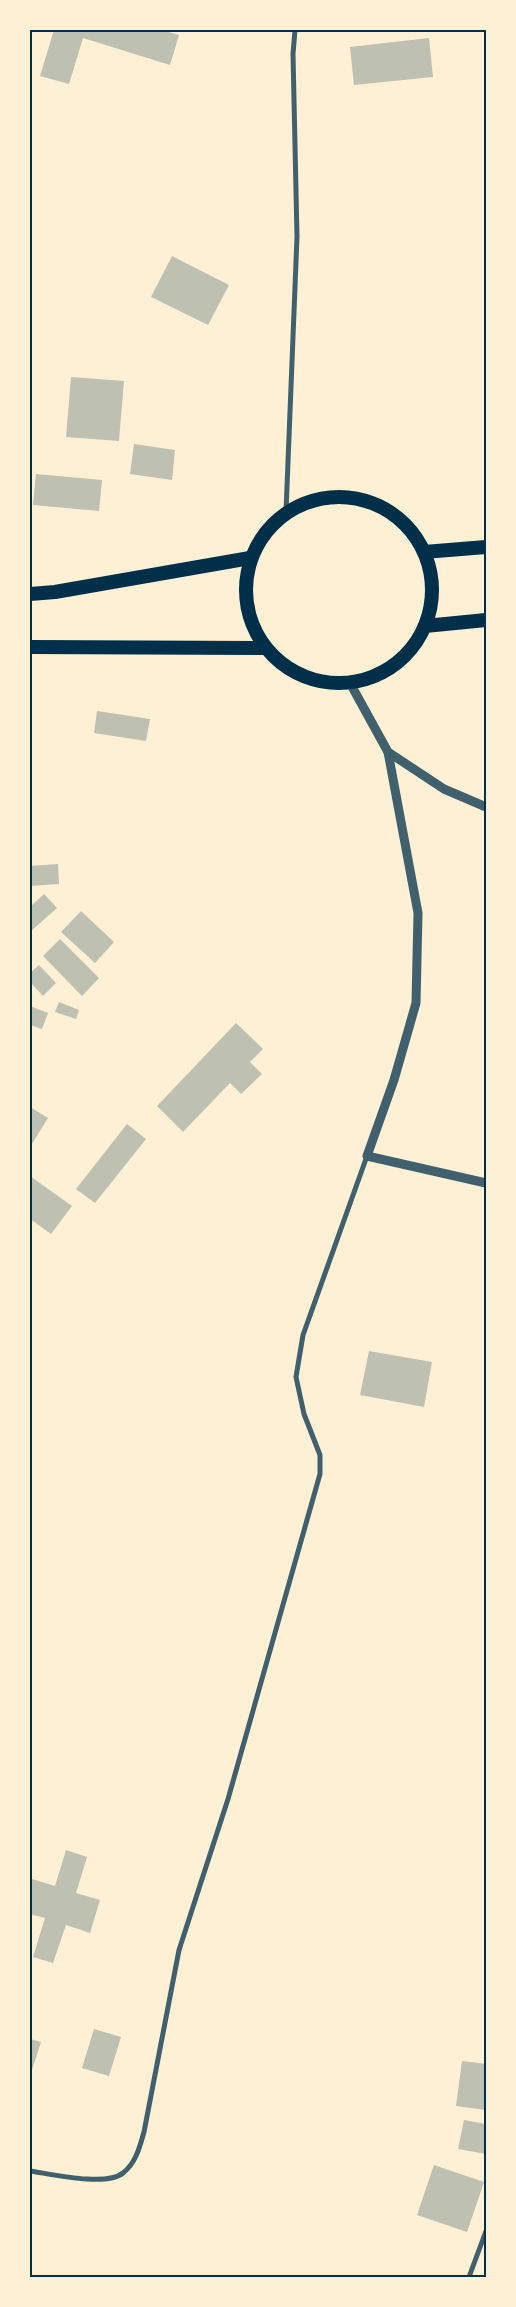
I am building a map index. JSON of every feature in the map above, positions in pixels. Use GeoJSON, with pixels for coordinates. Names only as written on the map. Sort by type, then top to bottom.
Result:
{"type":"FeatureCollection","features":[{"type":"Feature","properties":{"kind":"highway"},"geometry":{"type":"LineString","coordinates":[[342,496],[371,501],[396,515],[416,536],[429,562],[433,594],[425,626],[407,654],[381,674],[350,683],[318,682],[288,669],[264,648],[249,619],[245,586],[250,558],[265,532],[286,512],[313,500],[332,497],[342,496]]}},
{"type":"Feature","properties":{"kind":"highway"},"geometry":{"type":"LineString","coordinates":[[424,552],[486,548]]}},
{"type":"Feature","properties":{"kind":"highway"},"geometry":{"type":"LineString","coordinates":[[30,594],[55,592],[250,558]]}},
{"type":"Feature","properties":{"kind":"highway"},"geometry":{"type":"LineString","coordinates":[[425,626],[486,620]]}},
{"type":"Feature","properties":{"kind":"highway"},"geometry":{"type":"LineString","coordinates":[[30,647],[264,648]]}},
{"type":"Feature","properties":{"kind":"street"},"geometry":{"type":"LineString","coordinates":[[286,512],[297,237],[293,54],[295,30]]}},
{"type":"Feature","properties":{"kind":"street"},"geometry":{"type":"LineString","coordinates":[[30,2171],[78,2178],[110,2178],[122,2174],[130,2166],[138,2151],[144,2132],[180,1950],[228,1799],[320,1474],[320,1455],[304,1414],[296,1377],[303,1336],[394,1080],[416,1003],[418,913],[414,883],[388,752],[350,683]]}},
{"type":"Feature","properties":{"kind":"street"},"geometry":{"type":"LineString","coordinates":[[388,752],[444,789],[486,807]]}},
{"type":"Feature","properties":{"kind":"street"},"geometry":{"type":"LineString","coordinates":[[367,1156],[486,1183]]}},
{"type":"Feature","properties":{"kind":"street"},"geometry":{"type":"LineString","coordinates":[[469,2277],[486,2230]]}},
{"type":"Feature","properties":{"kind":"building"},"geometry":{"type":"Polygon","coordinates":[[[54,30],[162,30],[179,35],[170,65],[83,38],[69,84],[40,76],[54,30]]]}},
{"type":"Feature","properties":{"kind":"building"},"geometry":{"type":"Polygon","coordinates":[[[429,38],[433,77],[354,85],[350,47],[429,38]]]}},
{"type":"Feature","properties":{"kind":"building"},"geometry":{"type":"Polygon","coordinates":[[[172,256],[229,285],[208,325],[151,297],[172,256]]]}},
{"type":"Feature","properties":{"kind":"building"},"geometry":{"type":"Polygon","coordinates":[[[71,377],[124,381],[119,441],[66,437],[71,377]]]}},
{"type":"Feature","properties":{"kind":"building"},"geometry":{"type":"Polygon","coordinates":[[[134,444],[175,450],[172,480],[130,474],[134,444]]]}},
{"type":"Feature","properties":{"kind":"building"},"geometry":{"type":"Polygon","coordinates":[[[36,474],[102,480],[99,511],[33,505],[36,474]]]}},
{"type":"Feature","properties":{"kind":"building"},"geometry":{"type":"Polygon","coordinates":[[[97,711],[150,719],[146,741],[94,733],[97,711]]]}},
{"type":"Feature","properties":{"kind":"building"},"geometry":{"type":"Polygon","coordinates":[[[58,864],[59,884],[30,886],[30,866],[58,864]]]}},
{"type":"Feature","properties":{"kind":"building"},"geometry":{"type":"Polygon","coordinates":[[[44,894],[57,908],[30,932],[30,907],[44,894]]]}},
{"type":"Feature","properties":{"kind":"building"},"geometry":{"type":"Polygon","coordinates":[[[81,911],[114,942],[95,963],[61,932],[81,911]]]}},
{"type":"Feature","properties":{"kind":"building"},"geometry":{"type":"Polygon","coordinates":[[[60,939],[99,978],[82,996],[43,956],[60,939]]]}},
{"type":"Feature","properties":{"kind":"building"},"geometry":{"type":"Polygon","coordinates":[[[39,965],[56,983],[43,996],[30,982],[30,973],[39,965]]]}},
{"type":"Feature","properties":{"kind":"building"},"geometry":{"type":"Polygon","coordinates":[[[59,1002],[79,1010],[76,1019],[55,1012],[59,1002]]]}},
{"type":"Feature","properties":{"kind":"building"},"geometry":{"type":"Polygon","coordinates":[[[30,1006],[48,1013],[42,1029],[30,1025],[30,1006]]]}},
{"type":"Feature","properties":{"kind":"building"},"geometry":{"type":"Polygon","coordinates":[[[236,1023],[263,1049],[250,1062],[262,1074],[241,1094],[230,1083],[183,1132],[157,1106],[236,1023]]]}},
{"type":"Feature","properties":{"kind":"building"},"geometry":{"type":"Polygon","coordinates":[[[30,1107],[48,1118],[30,1147],[30,1107]]]}},
{"type":"Feature","properties":{"kind":"building"},"geometry":{"type":"Polygon","coordinates":[[[127,1124],[146,1139],[95,1203],[76,1189],[127,1124]]]}},
{"type":"Feature","properties":{"kind":"building"},"geometry":{"type":"Polygon","coordinates":[[[30,1176],[72,1206],[51,1234],[30,1219],[30,1176]]]}},
{"type":"Feature","properties":{"kind":"building"},"geometry":{"type":"Polygon","coordinates":[[[369,1351],[432,1362],[424,1407],[360,1395],[369,1351]]]}},
{"type":"Feature","properties":{"kind":"building"},"geometry":{"type":"Polygon","coordinates":[[[66,1850],[87,1857],[76,1893],[100,1900],[90,1933],[66,1925],[53,1963],[33,1957],[45,1918],[30,1914],[30,1886],[32,1879],[55,1886],[66,1850]]]}},
{"type":"Feature","properties":{"kind":"building"},"geometry":{"type":"Polygon","coordinates":[[[94,2029],[121,2037],[109,2076],[82,2068],[94,2029]]]}},
{"type":"Feature","properties":{"kind":"building"},"geometry":{"type":"Polygon","coordinates":[[[30,2039],[41,2042],[30,2076],[30,2039]]]}},
{"type":"Feature","properties":{"kind":"building"},"geometry":{"type":"Polygon","coordinates":[[[462,2061],[486,2064],[486,2110],[456,2106],[462,2061]]]}},
{"type":"Feature","properties":{"kind":"building"},"geometry":{"type":"Polygon","coordinates":[[[464,2120],[486,2124],[486,2154],[458,2149],[464,2120]]]}},
{"type":"Feature","properties":{"kind":"building"},"geometry":{"type":"Polygon","coordinates":[[[434,2165],[484,2182],[467,2232],[417,2215],[434,2165]]]}}]}
